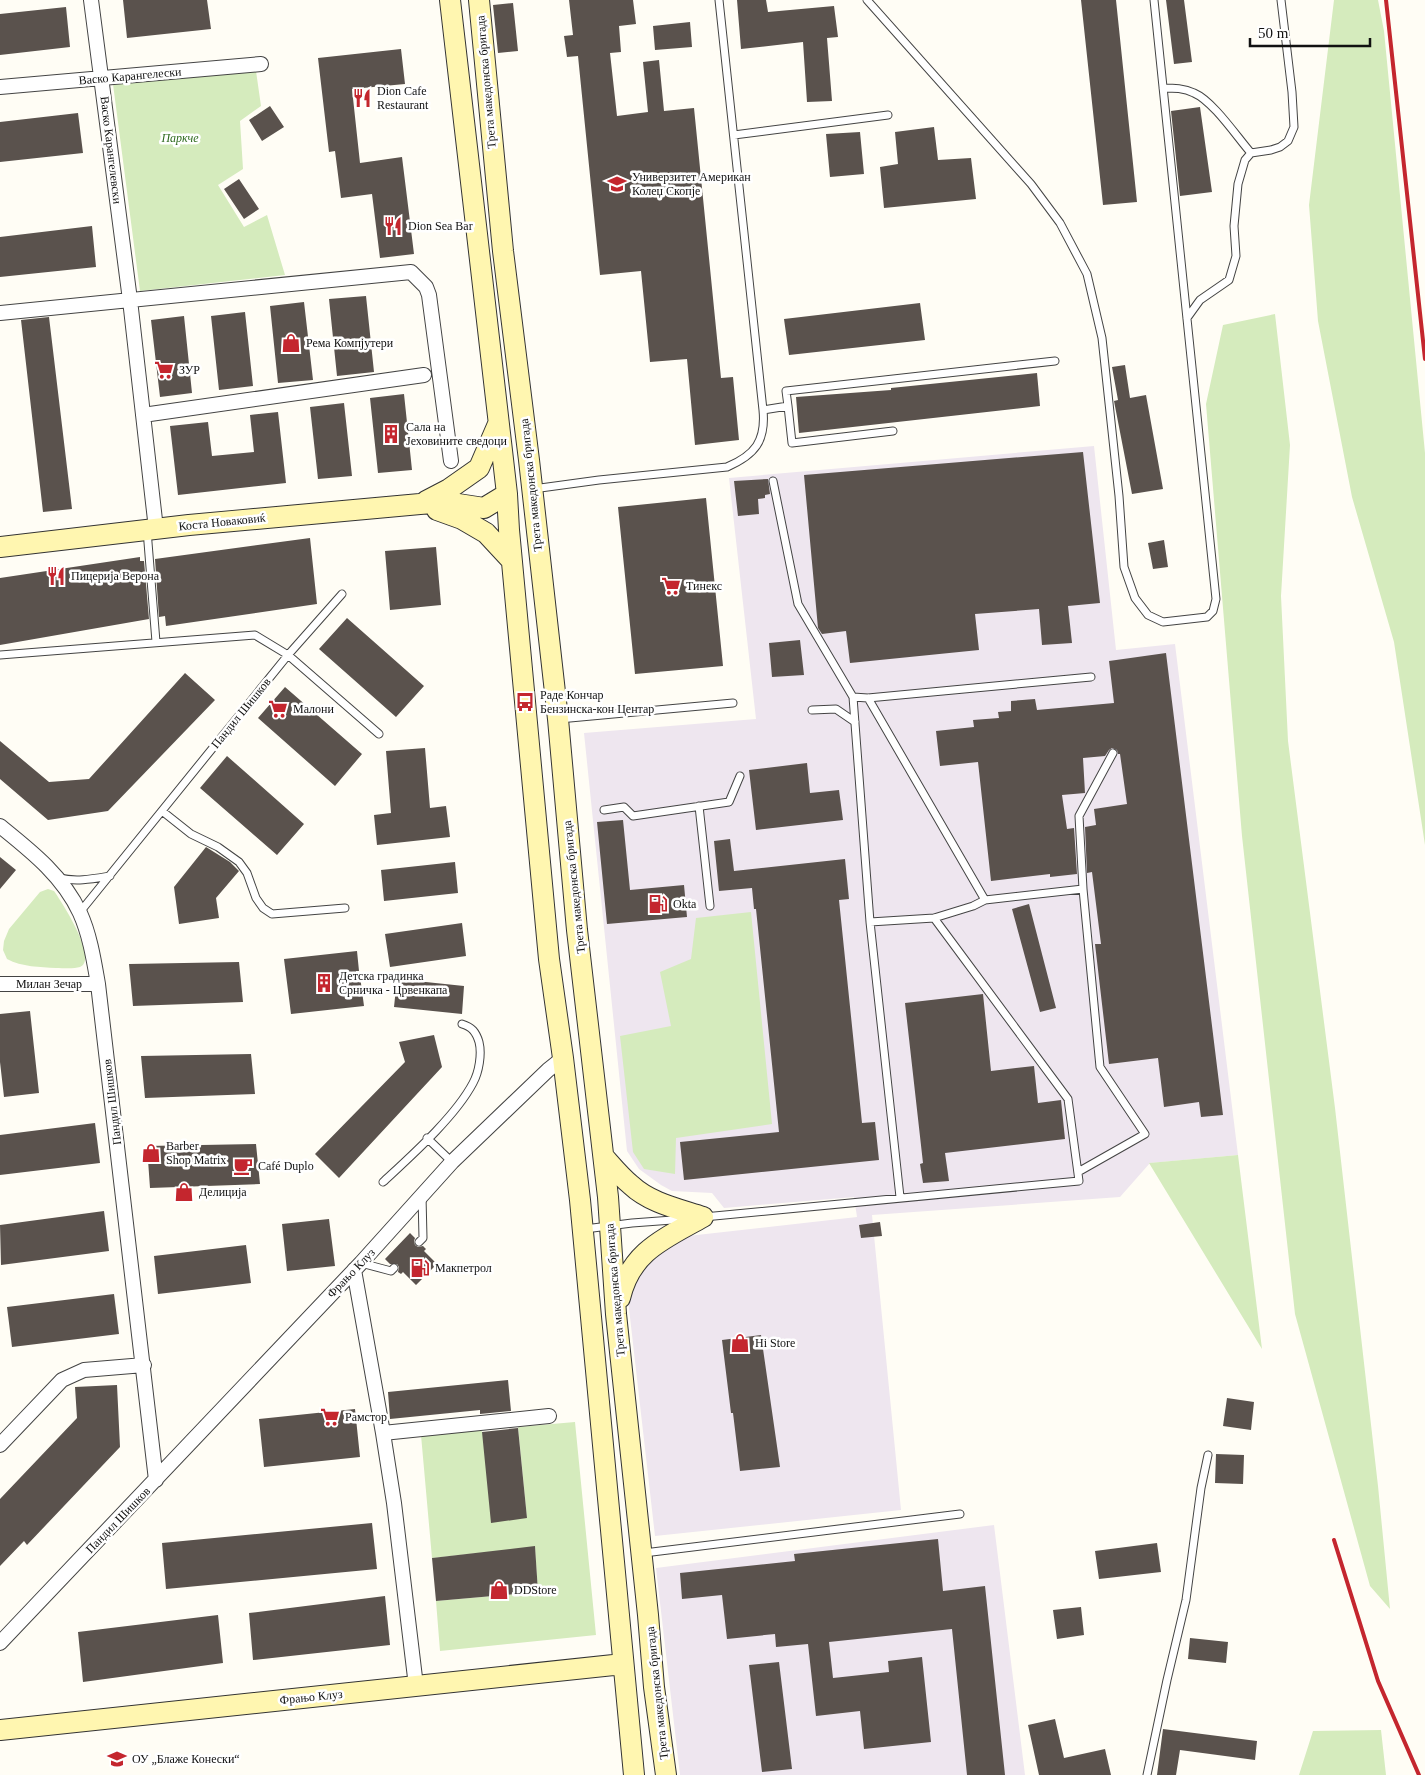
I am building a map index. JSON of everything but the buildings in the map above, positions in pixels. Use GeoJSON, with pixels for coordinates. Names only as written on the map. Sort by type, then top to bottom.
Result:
{"type":"FeatureCollection","features":[{"type":"Feature","properties":{"kind":"street","name":"Васко Карангелевски"},"geometry":{"type":"LineString","coordinates":[[91,0],[130,300],[143,415],[151,530]]}},
{"type":"Feature","properties":{"kind":"street"},"geometry":{"type":"LineString","coordinates":[[438,0],[452,21]]}},
{"type":"Feature","properties":{"kind":"street","name":"Трета македонска бригада"},"geometry":{"type":"LineString","coordinates":[[450,0],[507,494],[548,950],[555,1064],[582,1230],[634,1775]]}},
{"type":"Feature","properties":{"kind":"street","name":"Трета македонска бригада"},"geometry":{"type":"LineString","coordinates":[[478,0],[503,251],[558,718],[578,930],[604,1157],[616,1314],[650,1631],[654,1687],[666,1775]]}},
{"type":"Feature","properties":{"kind":"street","name":"Васко Карангелески"},"geometry":{"type":"LineString","coordinates":[[0,87],[261,64]]}},
{"type":"Feature","properties":{"kind":"street"},"geometry":{"type":"LineString","coordinates":[[0,313],[411,272],[426,287],[429,294],[451,461]]}},
{"type":"Feature","properties":{"kind":"street"},"geometry":{"type":"LineString","coordinates":[[143,415],[424,375]]}},
{"type":"Feature","properties":{"kind":"street"},"geometry":{"type":"LineString","coordinates":[[420,504],[449,489],[479,468],[499,421]]}},
{"type":"Feature","properties":{"kind":"street","name":"Коста Новаковиќ"},"geometry":{"type":"LineString","coordinates":[[0,547],[151,530],[445,502],[482,492],[507,494],[532,490]]}},
{"type":"Feature","properties":{"kind":"street"},"geometry":{"type":"LineString","coordinates":[[420,504],[462,518],[486,533],[512,561]]}},
{"type":"Feature","properties":{"kind":"street"},"geometry":{"type":"LineString","coordinates":[[0,826],[34,854],[57,878],[80,912]]}},
{"type":"Feature","properties":{"kind":"street","name":"Пандил Шишков"},"geometry":{"type":"LineString","coordinates":[[0,1643],[156,1480],[98,984],[90,943],[80,912]]}},
{"type":"Feature","properties":{"kind":"street","name":"Милан Зечар"},"geometry":{"type":"LineString","coordinates":[[0,984],[98,984]]}},
{"type":"Feature","properties":{"kind":"street","name":"Фрањо Клуз"},"geometry":{"type":"LineString","coordinates":[[156,1480],[358,1266],[452,1162],[555,1064]]}},
{"type":"Feature","properties":{"kind":"street"},"geometry":{"type":"LineString","coordinates":[[604,1157],[639,1192],[667,1205],[703,1218]]}},
{"type":"Feature","properties":{"kind":"street"},"geometry":{"type":"LineString","coordinates":[[616,1314],[627,1276],[636,1261],[646,1252],[703,1218]]}},
{"type":"Feature","properties":{"kind":"street"},"geometry":{"type":"LineString","coordinates":[[358,1266],[383,1433],[416,1686]]}},
{"type":"Feature","properties":{"kind":"street"},"geometry":{"type":"LineString","coordinates":[[0,1445],[62,1380],[84,1370],[144,1365]]}},
{"type":"Feature","properties":{"kind":"street"},"geometry":{"type":"LineString","coordinates":[[383,1433],[549,1416]]}},
{"type":"Feature","properties":{"kind":"street","name":"Фрањо Клуз"},"geometry":{"type":"LineString","coordinates":[[0,1730],[623,1664]]}},
{"type":"Feature","properties":{"kind":"lane"},"geometry":{"type":"LineString","coordinates":[[532,490],[599,480],[727,467],[751,454],[763,432],[763,410],[719,0]]}},
{"type":"Feature","properties":{"kind":"lane"},"geometry":{"type":"LineString","coordinates":[[867,0],[1031,184],[1060,223],[1087,274],[1102,338],[1119,496],[1124,567],[1135,598],[1148,615],[1163,622],[1207,617],[1213,611],[1216,599],[1154,0]]}},
{"type":"Feature","properties":{"kind":"lane"},"geometry":{"type":"LineString","coordinates":[[1187,318],[1200,300],[1229,280],[1236,256],[1234,226],[1238,184],[1244,160],[1251,153],[1280,147],[1288,141],[1294,127],[1281,0]]}},
{"type":"Feature","properties":{"kind":"lane"},"geometry":{"type":"LineString","coordinates":[[1163,88],[1181,88],[1196,93],[1214,109],[1251,153]]}},
{"type":"Feature","properties":{"kind":"lane"},"geometry":{"type":"LineString","coordinates":[[734,135],[888,115]]}},
{"type":"Feature","properties":{"kind":"lane"},"geometry":{"type":"LineString","coordinates":[[892,431],[792,443],[786,391],[1055,361]]}},
{"type":"Feature","properties":{"kind":"lane"},"geometry":{"type":"LineString","coordinates":[[763,410],[788,406]]}},
{"type":"Feature","properties":{"kind":"lane"},"geometry":{"type":"LineString","coordinates":[[773,482],[798,604],[853,697],[870,922],[900,1197]]}},
{"type":"Feature","properties":{"kind":"lane"},"geometry":{"type":"LineString","coordinates":[[151,530],[156,642]]}},
{"type":"Feature","properties":{"kind":"lane","name":"Пандил Шишков"},"geometry":{"type":"LineString","coordinates":[[80,912],[288,655],[342,594]]}},
{"type":"Feature","properties":{"kind":"lane"},"geometry":{"type":"LineString","coordinates":[[0,655],[255,635],[288,655],[379,734]]}},
{"type":"Feature","properties":{"kind":"lane"},"geometry":{"type":"LineString","coordinates":[[853,697],[868,698],[1091,677]]}},
{"type":"Feature","properties":{"kind":"lane"},"geometry":{"type":"LineString","coordinates":[[868,698],[985,900]]}},
{"type":"Feature","properties":{"kind":"lane"},"geometry":{"type":"LineString","coordinates":[[558,718],[733,702]]}},
{"type":"Feature","properties":{"kind":"lane"},"geometry":{"type":"LineString","coordinates":[[812,710],[836,709],[855,722]]}},
{"type":"Feature","properties":{"kind":"lane"},"geometry":{"type":"LineString","coordinates":[[1078,1172],[1145,1134],[1100,1067],[1083,889],[1079,816],[1113,753]]}},
{"type":"Feature","properties":{"kind":"lane"},"geometry":{"type":"LineString","coordinates":[[604,810],[624,807],[633,816],[729,802],[740,776]]}},
{"type":"Feature","properties":{"kind":"lane"},"geometry":{"type":"LineString","coordinates":[[699,806],[710,906]]}},
{"type":"Feature","properties":{"kind":"lane"},"geometry":{"type":"LineString","coordinates":[[162,810],[191,834],[218,847],[239,862],[248,873],[256,898],[263,908],[272,914],[345,908]]}},
{"type":"Feature","properties":{"kind":"lane"},"geometry":{"type":"LineString","coordinates":[[57,878],[71,881],[110,876]]}},
{"type":"Feature","properties":{"kind":"lane"},"geometry":{"type":"LineString","coordinates":[[870,922],[934,918],[973,906],[985,900],[1083,889]]}},
{"type":"Feature","properties":{"kind":"lane"},"geometry":{"type":"LineString","coordinates":[[582,1230],[900,1197],[1079,1181],[1068,1099],[934,918]]}},
{"type":"Feature","properties":{"kind":"lane"},"geometry":{"type":"LineString","coordinates":[[382,1182],[447,1118],[474,1082],[479,1064],[480,1048],[477,1035],[472,1027],[462,1024]]}},
{"type":"Feature","properties":{"kind":"lane"},"geometry":{"type":"LineString","coordinates":[[427,1138],[452,1162]]}},
{"type":"Feature","properties":{"kind":"lane"},"geometry":{"type":"LineString","coordinates":[[419,1242],[423,1238],[422,1196]]}},
{"type":"Feature","properties":{"kind":"lane"},"geometry":{"type":"LineString","coordinates":[[358,1266],[391,1271],[394,1268]]}},
{"type":"Feature","properties":{"kind":"lane"},"geometry":{"type":"LineString","coordinates":[[1147,1775],[1186,1600],[1197,1513],[1208,1455]]}},
{"type":"Feature","properties":{"kind":"lane"},"geometry":{"type":"LineString","coordinates":[[641,1553],[960,1514]]}},
{"type":"Feature","properties":{"kind":"shaded area"},"geometry":{"type":"Polygon","coordinates":[[[1094,446],[1116,650],[1175,644],[1238,1155],[1150,1163],[1120,1197],[872,1215],[901,1510],[655,1536],[627,1291],[649,1264],[668,1248],[688,1236],[857,1217],[854,1197],[724,1208],[712,1193],[672,1191],[661,1185],[639,1169],[627,1151],[584,733],[756,719],[729,478],[1094,446]]]}},
{"type":"Feature","properties":{"kind":"shaded area"},"geometry":{"type":"Polygon","coordinates":[[[994,1525],[1025,1775],[680,1775],[656,1568],[994,1525]]]}},
{"type":"Feature","properties":{"kind":"green space"},"geometry":{"type":"Polygon","coordinates":[[[1334,0],[1378,0],[1384,31],[1425,453],[1425,845],[1394,642],[1352,497],[1318,321],[1309,205],[1334,0]]]}},
{"type":"Feature","properties":{"kind":"green space","name":"Паркче"},"geometry":{"type":"Polygon","coordinates":[[[256,71],[261,106],[240,121],[243,169],[218,185],[244,227],[267,215],[285,275],[140,291],[113,84],[256,71]]]}},
{"type":"Feature","properties":{"kind":"green space"},"geometry":{"type":"Polygon","coordinates":[[[1275,314],[1290,445],[1281,596],[1288,741],[1335,1108],[1390,1609],[1370,1586],[1295,1314],[1242,836],[1206,404],[1223,325],[1275,314]]]}},
{"type":"Feature","properties":{"kind":"green space"},"geometry":{"type":"Polygon","coordinates":[[[48,889],[54,891],[58,897],[82,942],[85,962],[80,967],[56,968],[25,965],[7,959],[3,950],[4,941],[9,929],[40,892],[48,889]]]}},
{"type":"Feature","properties":{"kind":"green space"},"geometry":{"type":"Polygon","coordinates":[[[751,912],[772,1124],[676,1138],[675,1174],[644,1169],[633,1152],[620,1036],[671,1026],[660,972],[691,959],[696,918],[751,912]]]}},
{"type":"Feature","properties":{"kind":"green space"},"geometry":{"type":"Polygon","coordinates":[[[1238,1155],[1262,1349],[1149,1163],[1238,1155]]]}},
{"type":"Feature","properties":{"kind":"green space"},"geometry":{"type":"Polygon","coordinates":[[[575,1422],[596,1635],[440,1651],[436,1601],[538,1592],[535,1547],[432,1558],[421,1435],[480,1428],[527,1518],[518,1427],[575,1422]]]}},
{"type":"Feature","properties":{"kind":"green space"},"geometry":{"type":"Polygon","coordinates":[[[1381,1730],[1386,1775],[1299,1775],[1313,1731],[1381,1730]]]}},
{"type":"Feature","properties":{"kind":"railway"},"geometry":{"type":"LineString","coordinates":[[1386,0],[1425,359]]}},
{"type":"Feature","properties":{"kind":"railway"},"geometry":{"type":"LineString","coordinates":[[1334,1540],[1378,1681],[1419,1775]]}},
{"type":"Feature","properties":{"kind":"place","name":"Dion Cafe Restaurant"},"geometry":{"type":"Point","coordinates":[362,98]}},
{"type":"Feature","properties":{"kind":"place","name":"Универзитет Американ Колеџ Скопје"},"geometry":{"type":"Point","coordinates":[617,184]}},
{"type":"Feature","properties":{"kind":"place","name":"Dion Sea Bar"},"geometry":{"type":"Point","coordinates":[393,226]}},
{"type":"Feature","properties":{"kind":"place","name":"Рема Компјутери"},"geometry":{"type":"Point","coordinates":[291,343]}},
{"type":"Feature","properties":{"kind":"place","name":"ЗУР"},"geometry":{"type":"Point","coordinates":[164,370]}},
{"type":"Feature","properties":{"kind":"place","name":"Сала на Јеховините сведоци"},"geometry":{"type":"Point","coordinates":[391,434]}},
{"type":"Feature","properties":{"kind":"place","name":"Пицерија Верона"},"geometry":{"type":"Point","coordinates":[56,576]}},
{"type":"Feature","properties":{"kind":"place","name":"Тинекс"},"geometry":{"type":"Point","coordinates":[671,586]}},
{"type":"Feature","properties":{"kind":"place","name":"Раде Кончар Бензинска-кон Центар"},"geometry":{"type":"Point","coordinates":[525,702]}},
{"type":"Feature","properties":{"kind":"place","name":"Малони"},"geometry":{"type":"Point","coordinates":[278,709]}},
{"type":"Feature","properties":{"kind":"place","name":"Okta"},"geometry":{"type":"Point","coordinates":[658,904]}},
{"type":"Feature","properties":{"kind":"place","name":"Детска градинка Срничка - Црвенкапа"},"geometry":{"type":"Point","coordinates":[324,983]}},
{"type":"Feature","properties":{"kind":"place","name":"Barber Shop Matrix"},"geometry":{"type":"Point","coordinates":[151,1153]}},
{"type":"Feature","properties":{"kind":"place","name":"Café Duplo"},"geometry":{"type":"Point","coordinates":[243,1166]}},
{"type":"Feature","properties":{"kind":"place","name":"Делиција"},"geometry":{"type":"Point","coordinates":[184,1192]}},
{"type":"Feature","properties":{"kind":"place","name":"Макпетрол"},"geometry":{"type":"Point","coordinates":[420,1268]}},
{"type":"Feature","properties":{"kind":"place","name":"Hi Store"},"geometry":{"type":"Point","coordinates":[740,1343]}},
{"type":"Feature","properties":{"kind":"place","name":"Рамстор"},"geometry":{"type":"Point","coordinates":[330,1417]}},
{"type":"Feature","properties":{"kind":"place","name":"DDStore"},"geometry":{"type":"Point","coordinates":[499,1590]}},
{"type":"Feature","properties":{"kind":"place","name":"ОУ „Блаже Конески“"},"geometry":{"type":"Point","coordinates":[117,1759]}}]}
